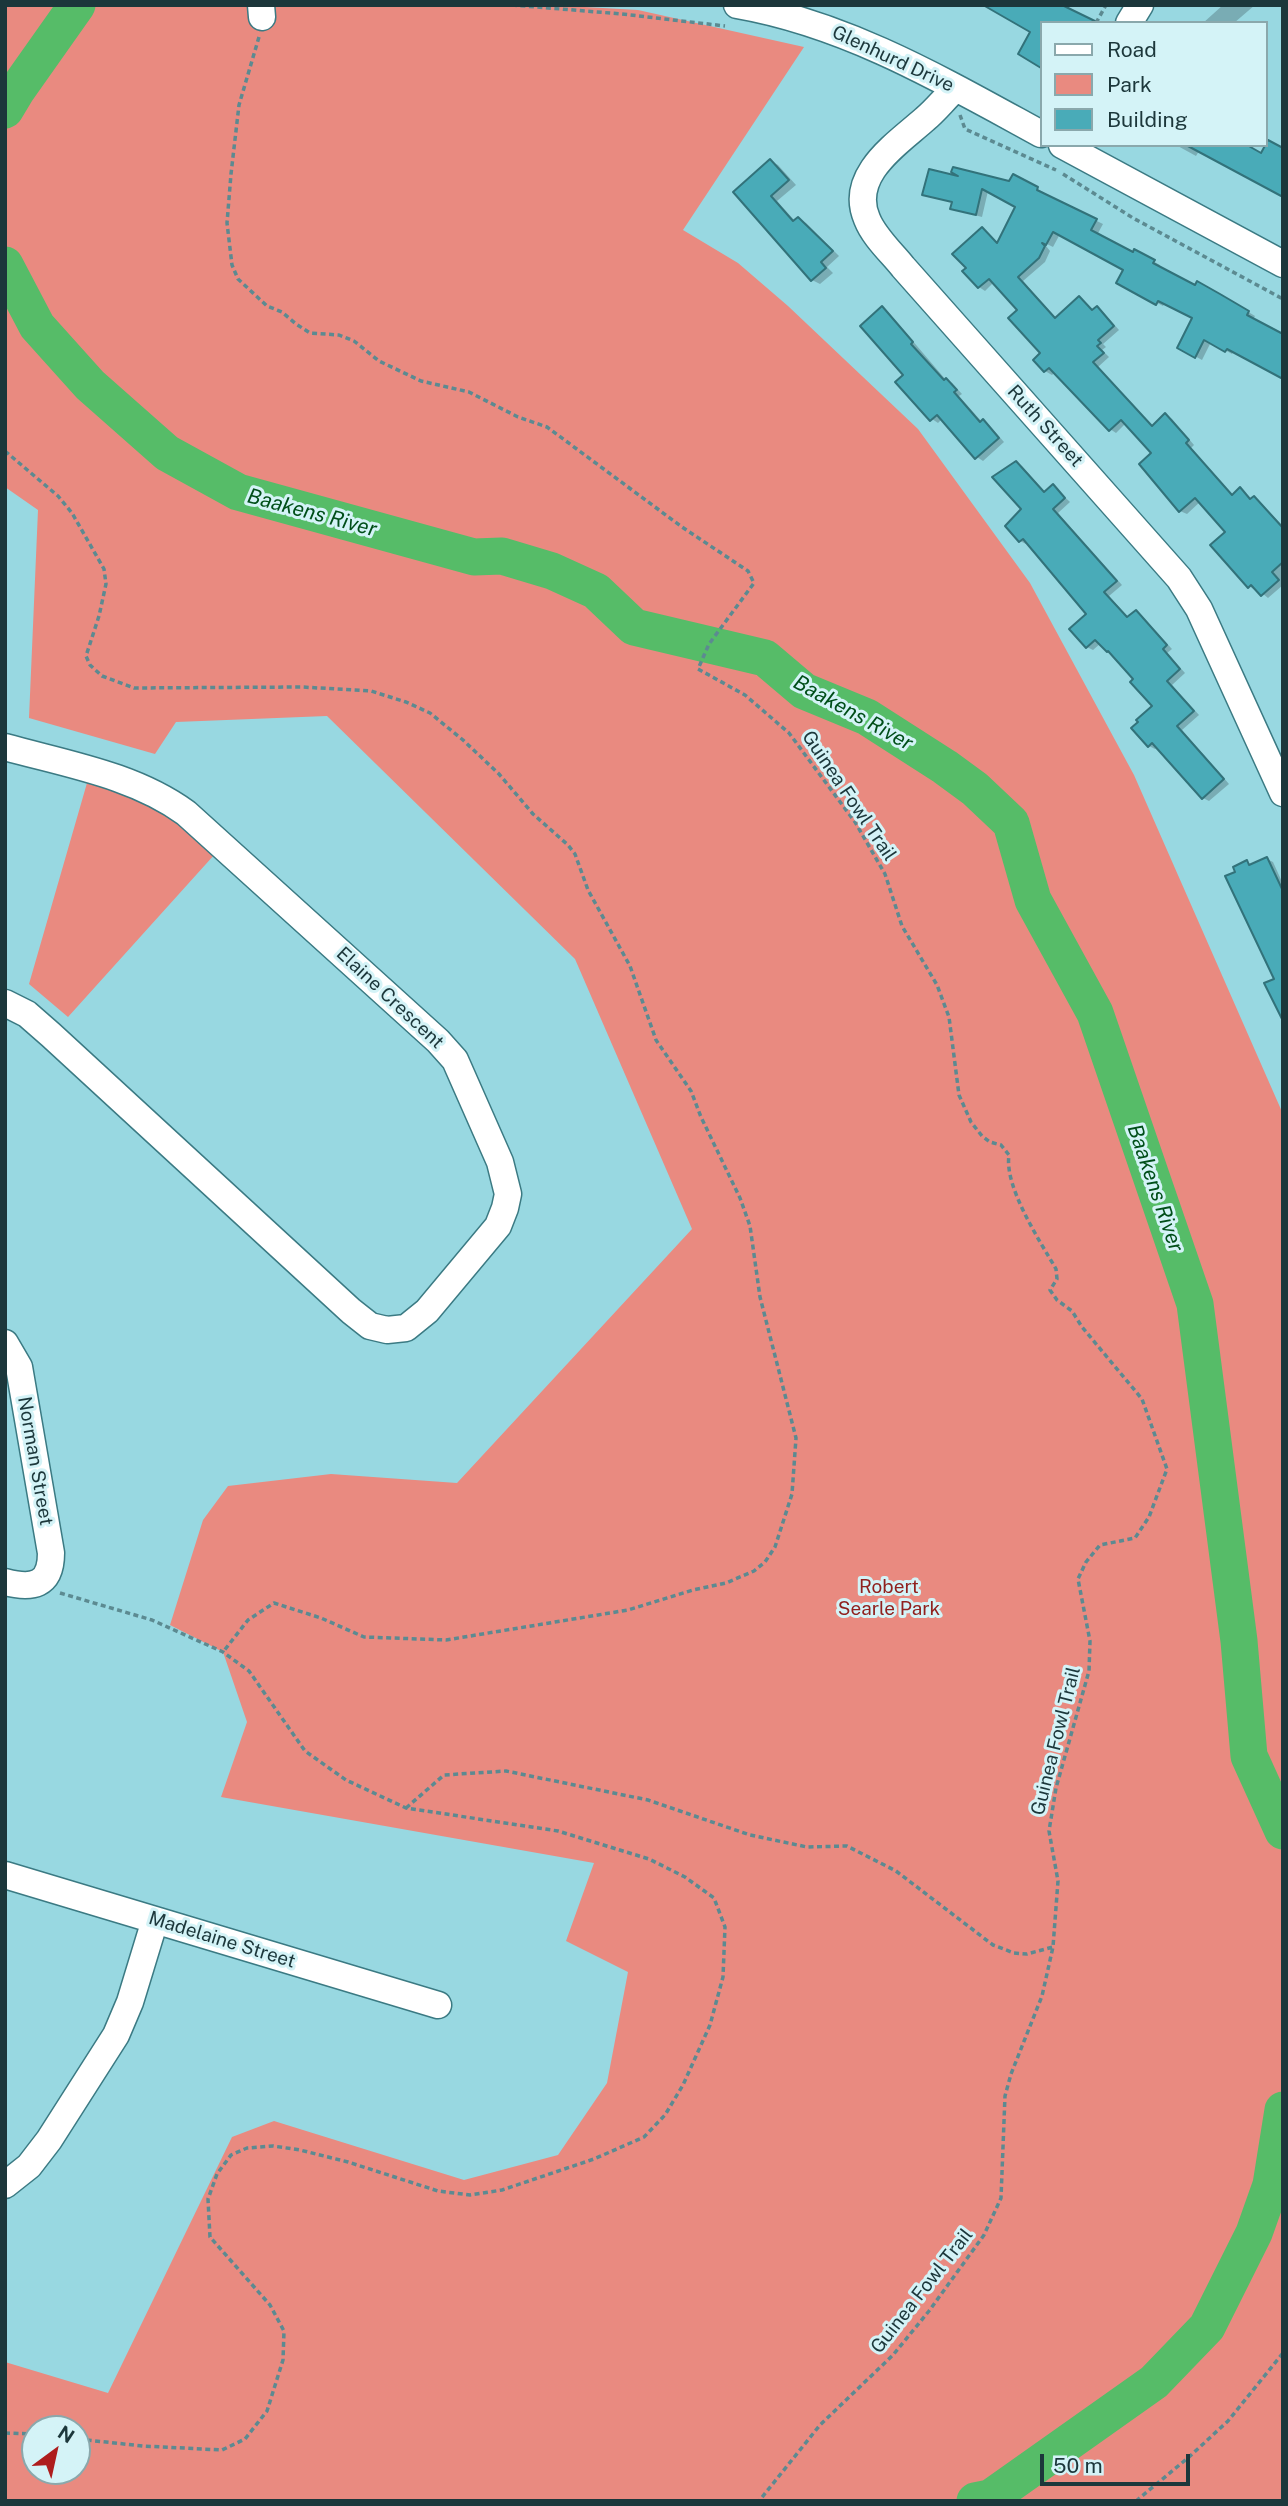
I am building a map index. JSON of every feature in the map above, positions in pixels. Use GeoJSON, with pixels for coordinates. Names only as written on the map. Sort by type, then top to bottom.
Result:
{"type":"FeatureCollection","features":[{"type":"Feature","properties":{"kind":"street","name":"Glenhurd Drive"},"geometry":{"type":"LineString","coordinates":[[737,5],[800,19],[891,54],[1040,133]]}},
{"type":"Feature","properties":{"kind":"street"},"geometry":{"type":"LineString","coordinates":[[1130,21],[1140,5]]}},
{"type":"Feature","properties":{"kind":"street","name":"Ruth Street"},"geometry":{"type":"LineString","coordinates":[[956,88],[877,163],[863,190],[867,219],[904,267],[1179,578],[1199,609],[1281,781]]}},
{"type":"Feature","properties":{"kind":"street"},"geometry":{"type":"LineString","coordinates":[[1066,147],[1283,264]]}},
{"type":"Feature","properties":{"kind":"street","name":"Elaine Crescent"},"geometry":{"type":"LineString","coordinates":[[5,747],[104,774],[166,798],[186,813],[438,1041],[455,1060],[500,1162],[508,1194],[498,1226],[427,1311],[407,1328],[387,1330],[370,1326],[51,1035],[27,1014],[5,1003]]}},
{"type":"Feature","properties":{"kind":"street","name":"Norman Street"},"geometry":{"type":"LineString","coordinates":[[5,1343],[19,1367],[51,1553],[47,1571],[37,1583]]}},
{"type":"Feature","properties":{"kind":"street"},"geometry":{"type":"LineString","coordinates":[[5,1582],[27,1587],[37,1583]]}},
{"type":"Feature","properties":{"kind":"street","name":"Madelaine Street"},"geometry":{"type":"LineString","coordinates":[[5,1875],[438,2005]]}},
{"type":"Feature","properties":{"kind":"street"},"geometry":{"type":"LineString","coordinates":[[5,2185],[29,2166],[49,2140],[116,2035],[130,2002],[155,1920]]}},
{"type":"Feature","properties":{"kind":"path"},"geometry":{"type":"LineString","coordinates":[[1097,21],[1106,5]]}},
{"type":"Feature","properties":{"kind":"path","name":"Guinea Fowl Trail"},"geometry":{"type":"LineString","coordinates":[[262,11],[258,47],[239,105],[231,174],[227,223],[232,265],[238,279],[267,306],[282,312],[310,333],[339,335],[355,341],[379,361],[421,381],[470,392],[519,417],[547,427],[682,527],[748,571],[754,583],[709,644],[698,669],[745,695],[789,733],[855,822],[886,874],[902,926],[936,985],[949,1017],[959,1095],[971,1122],[982,1136],[1001,1145],[1009,1155],[1007,1166],[1023,1211],[1056,1269],[1056,1279],[1050,1290],[1057,1300],[1072,1311],[1082,1327],[1142,1399],[1167,1469],[1149,1517],[1135,1538],[1100,1545],[1086,1562],[1078,1579],[1090,1641],[1089,1671],[1056,1788],[1049,1831],[1058,1881],[1053,1947],[1042,1996],[1005,2096],[1001,2198],[984,2235],[893,2356],[820,2425],[758,2501]]}},
{"type":"Feature","properties":{"kind":"path"},"geometry":{"type":"LineString","coordinates":[[37,1583],[152,1620],[223,1652],[248,1671],[305,1751],[346,1780],[406,1808],[558,1831],[618,1847],[649,1859],[685,1877],[714,1898],[725,1927],[723,1977],[710,2025],[683,2085],[664,2115],[643,2137],[594,2159],[502,2190],[470,2194],[438,2191],[348,2162],[273,2146],[247,2148],[231,2155],[216,2174],[208,2199],[211,2236],[270,2305],[285,2331],[283,2360],[267,2411],[245,2439],[222,2450],[91,2440]]}},
{"type":"Feature","properties":{"kind":"path"},"geometry":{"type":"LineString","coordinates":[[406,1808],[444,1775],[506,1771],[648,1800],[750,1835],[807,1847],[847,1846],[897,1871],[993,1945],[1014,1953],[1027,1954],[1053,1947]]}},
{"type":"Feature","properties":{"kind":"path"},"geometry":{"type":"LineString","coordinates":[[1136,2501],[1227,2421],[1283,2354]]}},
{"type":"Feature","properties":{"kind":"green space","name":"Robert Searle Park"},"geometry":{"type":"Polygon","coordinates":[[[5,5],[549,5],[638,10],[804,47],[683,230],[738,263],[788,306],[918,429],[1030,583],[1134,775],[1283,1114],[1283,2501],[5,2501],[5,2362],[108,2393],[232,2137],[274,2121],[464,2180],[558,2155],[607,2083],[628,1972],[566,1941],[594,1863],[221,1797],[247,1722],[223,1652],[170,1625],[203,1520],[228,1486],[331,1474],[457,1483],[692,1229],[575,959],[327,716],[176,722],[155,754],[29,718],[38,510],[5,487],[5,5]]]}},
{"type":"Feature","properties":{"kind":"green space"},"geometry":{"type":"Polygon","coordinates":[[[87,783],[136,798],[170,815],[215,854],[68,1017],[29,984],[87,783]]]}},
{"type":"Feature","properties":{"kind":"building"},"geometry":{"type":"Polygon","coordinates":[[[983,5],[1062,5],[1095,21],[1040,21],[1040,67],[1018,54],[1030,32],[983,5]]]}},
{"type":"Feature","properties":{"kind":"building"},"geometry":{"type":"Polygon","coordinates":[[[1267,142],[1283,148],[1283,197],[1190,147],[1250,147],[1261,153],[1267,147],[1267,142]]]}},
{"type":"Feature","properties":{"kind":"building"},"geometry":{"type":"Polygon","coordinates":[[[770,159],[789,180],[771,196],[793,221],[798,217],[833,251],[821,262],[826,268],[811,281],[733,192],[770,159]]]}},
{"type":"Feature","properties":{"kind":"building"},"geometry":{"type":"Polygon","coordinates":[[[953,167],[1009,181],[1013,174],[1038,187],[1037,190],[1097,219],[1091,230],[1155,260],[1153,263],[1195,285],[1197,281],[1249,311],[1247,315],[1283,334],[1283,379],[1227,349],[1225,352],[1204,340],[1195,358],[1177,348],[1192,318],[1158,301],[1156,305],[1116,283],[1123,270],[1053,232],[1046,245],[1042,243],[1045,246],[1039,258],[1018,277],[1055,318],[1079,296],[1092,310],[1097,306],[1114,326],[1098,340],[1101,343],[1097,346],[1104,353],[1093,362],[1152,426],[1165,413],[1189,440],[1186,443],[1232,495],[1240,487],[1250,499],[1254,496],[1283,528],[1283,562],[1272,572],[1279,580],[1261,596],[1251,585],[1248,588],[1210,545],[1225,532],[1195,498],[1179,512],[1139,464],[1151,453],[1121,420],[1109,431],[1049,368],[1044,372],[1033,360],[1040,353],[1008,318],[1017,310],[989,279],[978,288],[962,271],[966,268],[952,254],[982,227],[997,243],[1015,207],[982,189],[976,215],[950,209],[952,202],[922,195],[929,169],[958,176],[951,172],[953,167]]]}},
{"type":"Feature","properties":{"kind":"building"},"geometry":{"type":"Polygon","coordinates":[[[882,306],[913,342],[911,344],[944,380],[946,378],[957,390],[954,392],[980,422],[983,419],[999,438],[975,459],[937,415],[930,421],[895,382],[903,375],[860,326],[882,306]]]}},
{"type":"Feature","properties":{"kind":"building"},"geometry":{"type":"Polygon","coordinates":[[[1016,461],[1044,492],[1053,484],[1065,498],[1053,509],[1117,581],[1104,592],[1127,617],[1136,610],[1167,645],[1163,649],[1180,669],[1167,681],[1194,711],[1177,726],[1224,779],[1202,799],[1152,743],[1148,747],[1131,728],[1152,706],[1130,682],[1133,679],[1108,651],[1095,640],[1086,648],[1069,629],[1086,614],[1023,539],[1019,542],[1005,526],[1021,509],[992,477],[1016,461]]]}},
{"type":"Feature","properties":{"kind":"building"},"geometry":{"type":"Polygon","coordinates":[[[1267,857],[1283,891],[1283,1021],[1264,983],[1274,979],[1225,876],[1235,872],[1233,867],[1247,860],[1249,865],[1267,857]]]}},
{"type":"Feature","properties":{"kind":"waterway","name":"Baakens River"},"geometry":{"type":"LineString","coordinates":[[5,110],[77,5]]}},
{"type":"Feature","properties":{"kind":"waterway","name":"Baakens River"},"geometry":{"type":"LineString","coordinates":[[5,265],[37,326],[90,385],[167,453],[238,492],[474,557],[502,556],[552,571],[596,591],[634,627],[765,658],[804,691],[867,717],[945,767],[975,789],[1011,823],[1033,900],[1095,1013],[1195,1304],[1239,1641],[1249,1756],[1283,1831]]}},
{"type":"Feature","properties":{"kind":"waterway","name":"Baakens River"},"geometry":{"type":"LineString","coordinates":[[975,2501],[990,2498],[1154,2382],[1207,2327],[1254,2233],[1271,2185],[1283,2110]]}}]}
